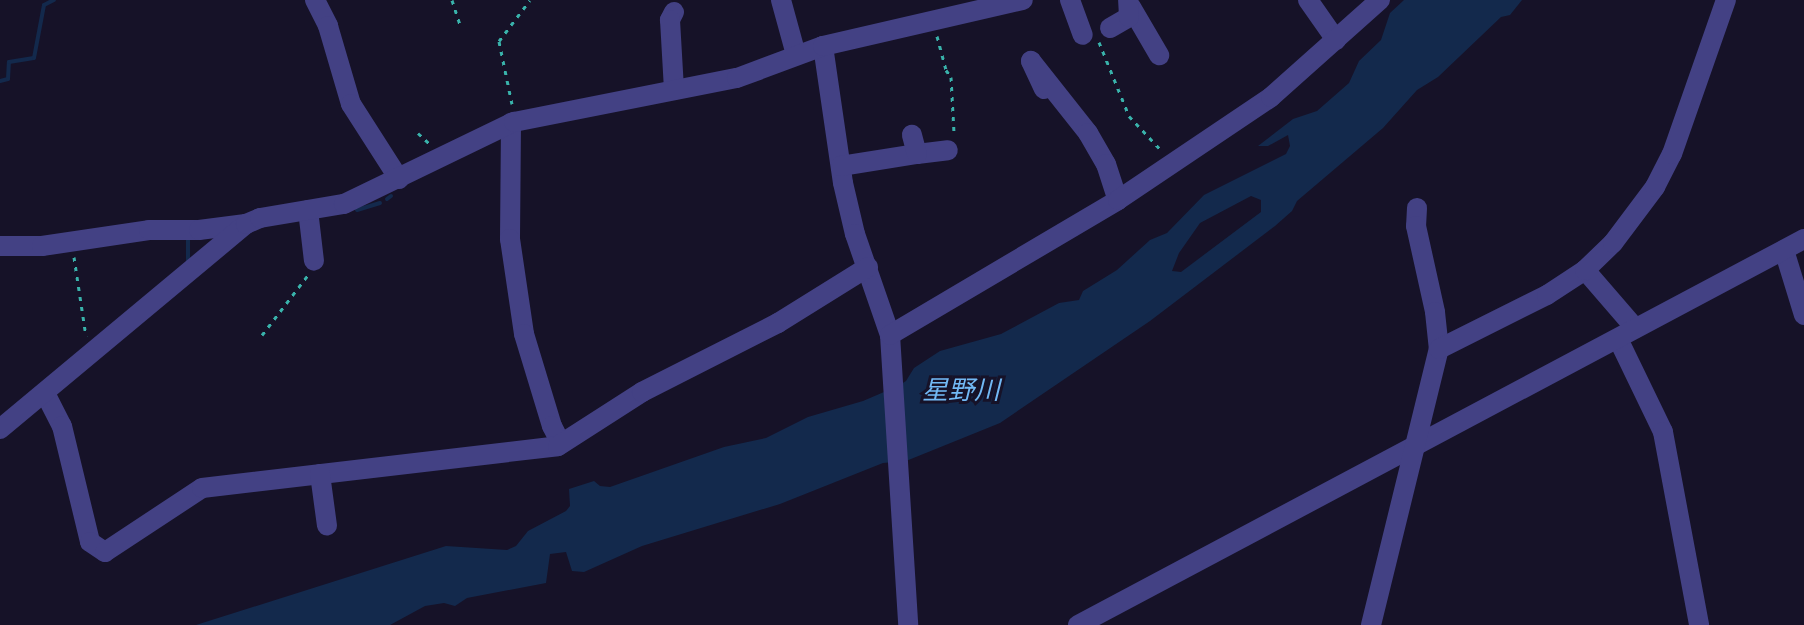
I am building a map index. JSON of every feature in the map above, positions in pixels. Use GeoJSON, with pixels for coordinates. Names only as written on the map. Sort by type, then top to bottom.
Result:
{"type":"FeatureCollection","features":[{"type":"Feature","properties":{"kind":"street"},"geometry":{"type":"LineString","coordinates":[[315,0],[328,26],[351,104],[399,179]]}},
{"type":"Feature","properties":{"kind":"street"},"geometry":{"type":"LineString","coordinates":[[781,0],[796,55]]}},
{"type":"Feature","properties":{"kind":"street"},"geometry":{"type":"LineString","coordinates":[[0,246],[70,242],[149,230],[199,230],[344,204],[513,122],[737,78],[823,46],[933,20],[953,7],[1023,0]]}},
{"type":"Feature","properties":{"kind":"street"},"geometry":{"type":"LineString","coordinates":[[1070,0],[1097,34],[1129,17],[1130,4]]}},
{"type":"Feature","properties":{"kind":"street"},"geometry":{"type":"LineString","coordinates":[[1308,0],[1336,40]]}},
{"type":"Feature","properties":{"kind":"street"},"geometry":{"type":"LineString","coordinates":[[890,335],[1118,200],[1271,97],[1380,0]]}},
{"type":"Feature","properties":{"kind":"street"},"geometry":{"type":"LineString","coordinates":[[1439,349],[1547,295],[1585,270],[1613,243],[1660,176],[1715,39],[1726,0]]}},
{"type":"Feature","properties":{"kind":"street"},"geometry":{"type":"LineString","coordinates":[[1130,4],[1159,55]]}},
{"type":"Feature","properties":{"kind":"street"},"geometry":{"type":"LineString","coordinates":[[674,12],[670,20],[674,90]]}},
{"type":"Feature","properties":{"kind":"street"},"geometry":{"type":"LineString","coordinates":[[823,46],[855,234],[890,335],[908,625]]}},
{"type":"Feature","properties":{"kind":"street"},"geometry":{"type":"LineString","coordinates":[[1044,89],[1031,61],[1088,133],[1106,164],[1118,200]]}},
{"type":"Feature","properties":{"kind":"street"},"geometry":{"type":"LineString","coordinates":[[513,122],[510,239],[524,334],[552,426],[561,444]]}},
{"type":"Feature","properties":{"kind":"street"},"geometry":{"type":"LineString","coordinates":[[841,166],[914,145],[948,150]]}},
{"type":"Feature","properties":{"kind":"street"},"geometry":{"type":"LineString","coordinates":[[1371,625],[1439,349],[1435,312],[1416,226],[1417,208]]}},
{"type":"Feature","properties":{"kind":"street"},"geometry":{"type":"LineString","coordinates":[[308,210],[314,261]]}},
{"type":"Feature","properties":{"kind":"street"},"geometry":{"type":"LineString","coordinates":[[0,429],[246,224]]}},
{"type":"Feature","properties":{"kind":"street"},"geometry":{"type":"LineString","coordinates":[[1078,625],[1804,239]]}},
{"type":"Feature","properties":{"kind":"street"},"geometry":{"type":"LineString","coordinates":[[1784,250],[1804,315]]}},
{"type":"Feature","properties":{"kind":"street"},"geometry":{"type":"LineString","coordinates":[[45,393],[62,426],[90,542],[105,552],[202,488],[561,444],[642,392],[778,323],[868,267]]}},
{"type":"Feature","properties":{"kind":"street"},"geometry":{"type":"LineString","coordinates":[[1585,270],[1635,328]]}},
{"type":"Feature","properties":{"kind":"street"},"geometry":{"type":"LineString","coordinates":[[1622,347],[1663,432],[1699,625]]}},
{"type":"Feature","properties":{"kind":"street"},"geometry":{"type":"LineString","coordinates":[[320,474],[327,526]]}},
{"type":"Feature","properties":{"kind":"path"},"geometry":{"type":"LineString","coordinates":[[452,0],[461,28]]}},
{"type":"Feature","properties":{"kind":"path"},"geometry":{"type":"LineString","coordinates":[[513,122],[508,68],[499,41],[530,0]]}},
{"type":"Feature","properties":{"kind":"path"},"geometry":{"type":"LineString","coordinates":[[933,20],[946,70],[951,77],[955,106],[955,143],[948,150]]}},
{"type":"Feature","properties":{"kind":"path"},"geometry":{"type":"LineString","coordinates":[[1097,34],[1129,116],[1173,163]]}},
{"type":"Feature","properties":{"kind":"path"},"geometry":{"type":"LineString","coordinates":[[70,242],[80,280],[89,356]]}},
{"type":"Feature","properties":{"kind":"path"},"geometry":{"type":"LineString","coordinates":[[262,335],[312,270],[314,261]]}},
{"type":"Feature","properties":{"kind":"water","name":"星野川"},"geometry":{"type":"Polygon","coordinates":[[[1404,0],[1522,0],[1510,15],[1501,17],[1438,77],[1417,90],[1383,128],[1297,201],[1292,211],[1275,226],[1150,321],[1000,423],[906,461],[883,463],[780,504],[642,546],[584,572],[572,571],[566,552],[550,554],[546,583],[467,598],[455,606],[444,603],[425,606],[390,625],[196,625],[446,546],[507,550],[516,546],[528,531],[566,511],[570,506],[569,489],[594,481],[600,486],[610,487],[724,447],[766,438],[808,417],[863,401],[898,386],[906,381],[914,368],[940,351],[1001,334],[1059,303],[1079,300],[1083,291],[1117,270],[1150,240],[1167,233],[1204,195],[1286,154],[1290,146],[1288,135],[1268,146],[1258,146],[1293,119],[1317,111],[1349,83],[1359,61],[1381,40],[1390,13],[1404,0]],[[1251,196],[1200,223],[1179,253],[1172,271],[1181,272],[1261,212],[1261,200],[1251,196]]]}},
{"type":"Feature","properties":{"kind":"waterway"},"geometry":{"type":"LineString","coordinates":[[0,81],[8,79],[9,62],[34,58],[44,5],[54,0]]}},
{"type":"Feature","properties":{"kind":"waterway"},"geometry":{"type":"LineString","coordinates":[[387,199],[391,196]]}},
{"type":"Feature","properties":{"kind":"waterway"},"geometry":{"type":"LineString","coordinates":[[357,210],[380,203]]}},
{"type":"Feature","properties":{"kind":"waterway"},"geometry":{"type":"LineString","coordinates":[[188,236],[188,261]]}}]}
